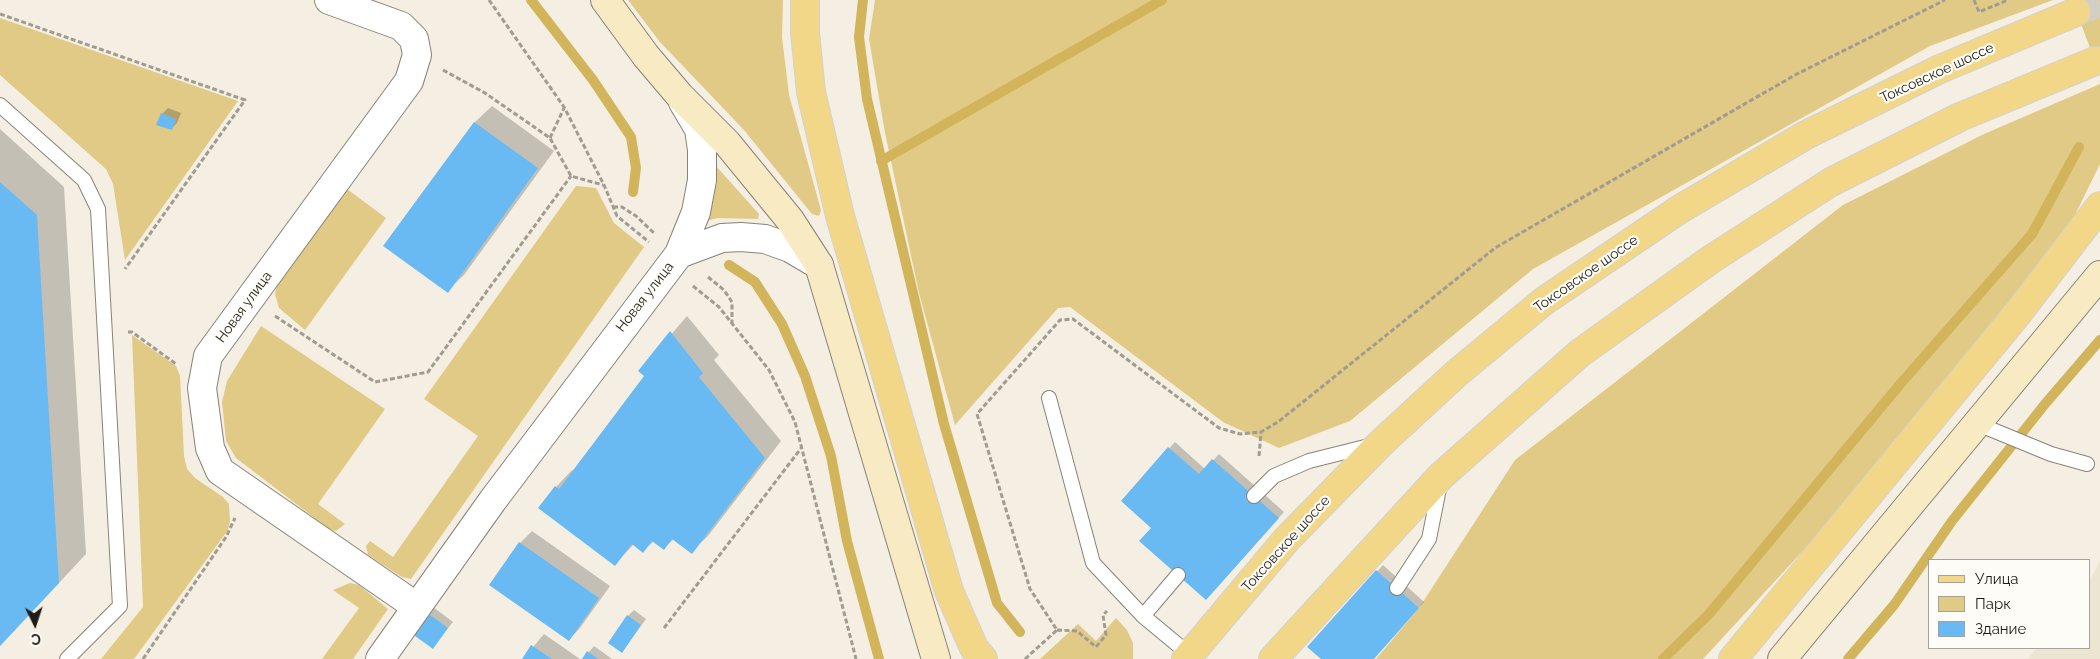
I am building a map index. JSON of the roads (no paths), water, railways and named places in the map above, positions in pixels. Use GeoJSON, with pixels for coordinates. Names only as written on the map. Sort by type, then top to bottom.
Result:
{"type":"FeatureCollection","features":[{"type":"Feature","properties":{"kind":"main road"},"geometry":{"type":"LineString","coordinates":[[605,0],[646,56],[680,96],[727,143],[784,212],[819,265],[936,659]]}},
{"type":"Feature","properties":{"kind":"main road"},"geometry":{"type":"LineString","coordinates":[[805,0],[804,32],[811,92],[840,216],[949,591],[974,648],[983,659]]}},
{"type":"Feature","properties":{"kind":"main road","name":"Токсовское шоссе"},"geometry":{"type":"LineString","coordinates":[[1188,657],[1287,539],[1381,443],[1457,373],[1544,301],[1680,210],[1815,131],[1940,69],[2076,12]]}},
{"type":"Feature","properties":{"kind":"main road"},"geometry":{"type":"LineString","coordinates":[[1273,659],[1441,476],[1580,353],[1710,260],[1831,182],[1960,117],[2095,61]]}},
{"type":"Feature","properties":{"kind":"main road"},"geometry":{"type":"LineString","coordinates":[[1733,659],[2019,312],[2100,206]]}},
{"type":"Feature","properties":{"kind":"main road"},"geometry":{"type":"LineString","coordinates":[[1782,659],[2100,275]]}},
{"type":"Feature","properties":{"kind":"street","name":"Новая улица"},"geometry":{"type":"LineString","coordinates":[[329,0],[401,26],[414,39],[417,55],[409,81],[208,356],[202,388],[210,448],[220,471],[417,607]]}},
{"type":"Feature","properties":{"kind":"street","name":"Новая улица"},"geometry":{"type":"LineString","coordinates":[[380,659],[498,493],[679,254],[696,212],[702,180],[702,150],[699,129],[680,96]]}},
{"type":"Feature","properties":{"kind":"street"},"geometry":{"type":"LineString","coordinates":[[679,254],[722,238],[741,237],[765,239],[790,248],[819,265]]}},
{"type":"Feature","properties":{"kind":"lane"},"geometry":{"type":"LineString","coordinates":[[0,105],[84,180],[98,209],[120,606],[68,659]]}},
{"type":"Feature","properties":{"kind":"lane"},"geometry":{"type":"LineString","coordinates":[[1049,398],[1093,563],[1143,616],[1188,657]]}},
{"type":"Feature","properties":{"kind":"lane"},"geometry":{"type":"LineString","coordinates":[[1978,424],[2051,454],[2087,464]]}},
{"type":"Feature","properties":{"kind":"lane"},"geometry":{"type":"LineString","coordinates":[[1254,496],[1274,476],[1300,465],[1381,443]]}},
{"type":"Feature","properties":{"kind":"lane"},"geometry":{"type":"LineString","coordinates":[[1397,588],[1429,539],[1441,476]]}},
{"type":"Feature","properties":{"kind":"lane"},"geometry":{"type":"LineString","coordinates":[[1143,616],[1178,575]]}},
{"type":"Feature","properties":{"kind":"waterway"},"geometry":{"type":"LineString","coordinates":[[531,0],[593,80],[631,137],[636,168],[633,192]]}},
{"type":"Feature","properties":{"kind":"waterway"},"geometry":{"type":"LineString","coordinates":[[863,0],[859,37],[867,99],[944,424],[997,603],[1020,632]]}},
{"type":"Feature","properties":{"kind":"waterway"},"geometry":{"type":"LineString","coordinates":[[881,161],[1162,0]]}},
{"type":"Feature","properties":{"kind":"waterway"},"geometry":{"type":"LineString","coordinates":[[1663,659],[1709,614],[1902,382],[2032,234],[2079,147]]}},
{"type":"Feature","properties":{"kind":"waterway"},"geometry":{"type":"LineString","coordinates":[[729,265],[755,282],[782,324],[805,376],[831,456],[847,541],[879,659]]}},
{"type":"Feature","properties":{"kind":"waterway"},"geometry":{"type":"LineString","coordinates":[[1848,659],[1894,605],[1952,521],[2045,404],[2100,340]]}},
{"type":"Feature","properties":{"kind":"tunnel"},"geometry":{"type":"LineString","coordinates":[[2076,12],[2100,3]]}}]}
